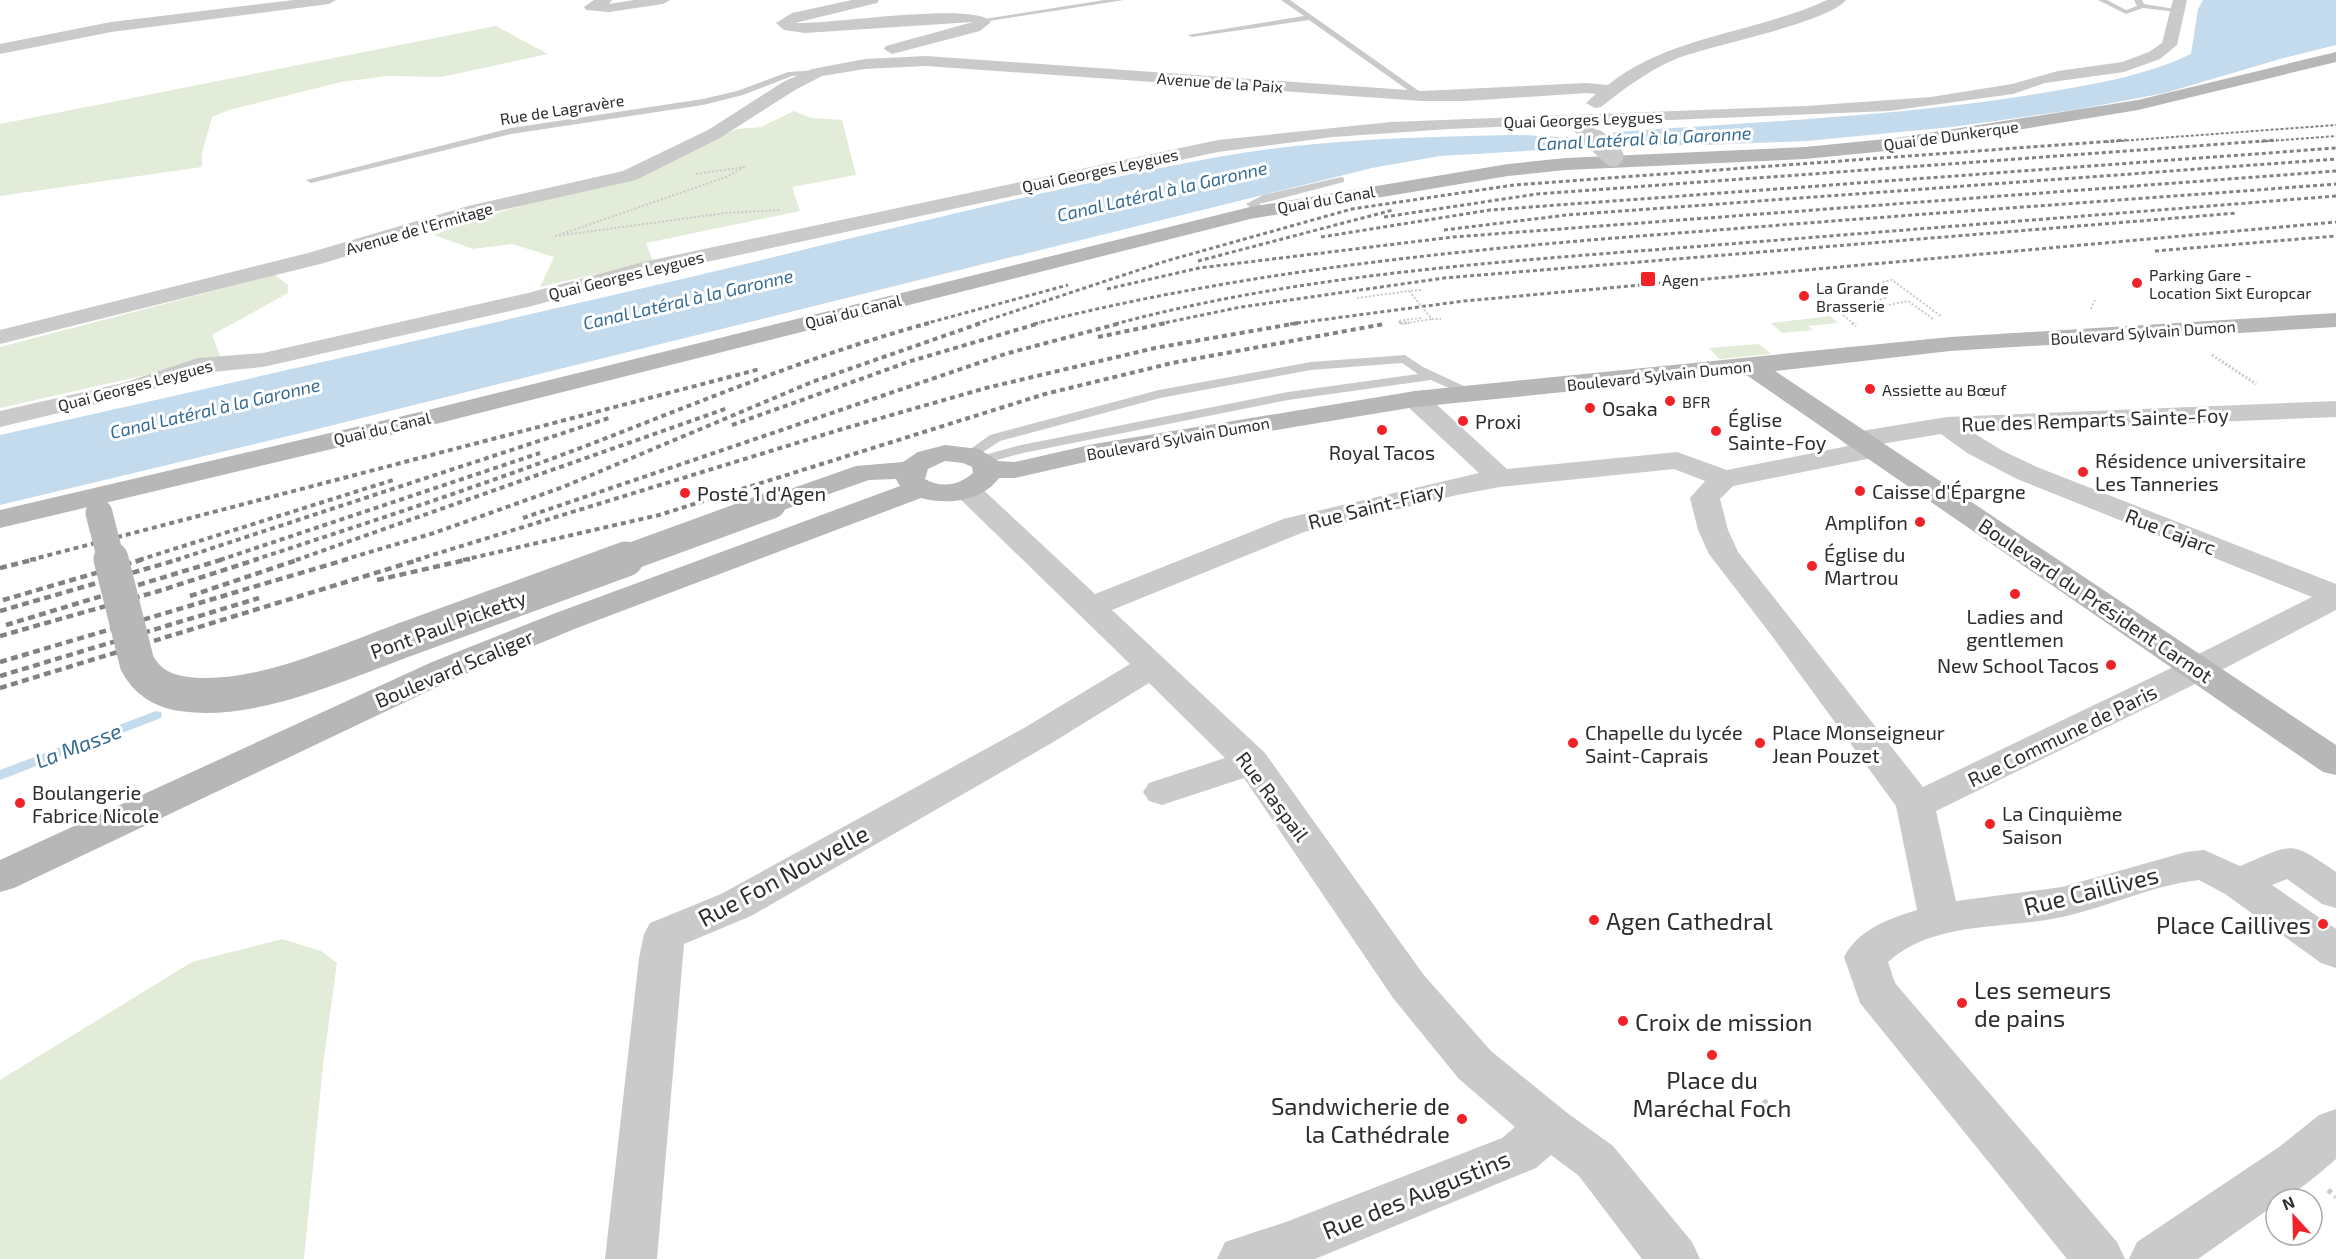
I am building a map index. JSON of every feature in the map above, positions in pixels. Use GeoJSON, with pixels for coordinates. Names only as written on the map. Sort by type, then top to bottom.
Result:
{"type":"FeatureCollection","features":[{"type":"Feature","properties":{"kind":"street"},"geometry":{"type":"LineString","coordinates":[[0,49],[123,26],[329,0]]}},
{"type":"Feature","properties":{"kind":"street"},"geometry":{"type":"LineString","coordinates":[[604,0],[591,7],[601,9],[663,0]]}},
{"type":"Feature","properties":{"kind":"street"},"geometry":{"type":"LineString","coordinates":[[872,0],[797,16],[783,24],[789,27],[813,28],[955,17],[982,20]]}},
{"type":"Feature","properties":{"kind":"street"},"geometry":{"type":"LineString","coordinates":[[1616,159],[1577,122],[1619,85],[1657,61],[1686,50],[1807,15],[1839,0]]}},
{"type":"Feature","properties":{"kind":"street","name":"Quai Georges Leygues"},"geometry":{"type":"LineString","coordinates":[[0,419],[130,389],[198,366],[263,360],[532,299],[644,269],[1218,146],[1351,130],[1831,111],[2016,88],[2040,79],[2106,72],[2148,59],[2169,45],[2179,5]]}},
{"type":"Feature","properties":{"kind":"street","name":"Avenue de l’Ermitage"},"geometry":{"type":"LineString","coordinates":[[0,337],[316,258],[475,210],[629,176],[714,134],[789,86],[823,70],[829,64],[975,28],[984,22],[982,20]]}},
{"type":"Feature","properties":{"kind":"street","name":"Quai de Dunkerque"},"geometry":{"type":"LineString","coordinates":[[2277,70],[2295,61],[2336,52]]}},
{"type":"Feature","properties":{"kind":"street","name":"Quai de Dunkerque"},"geometry":{"type":"LineString","coordinates":[[1616,159],[1766,156],[1896,144],[2138,105],[2200,92],[2277,70],[2336,57]]}},
{"type":"Feature","properties":{"kind":"street","name":"Avenue de la Paix"},"geometry":{"type":"LineString","coordinates":[[823,70],[897,61],[926,61],[1422,96],[1465,96],[1619,85]]}},
{"type":"Feature","properties":{"kind":"street","name":"Quai du Canal"},"geometry":{"type":"LineString","coordinates":[[97,505],[217,473],[232,464],[420,420],[1262,211],[1508,170],[1616,159]]}},
{"type":"Feature","properties":{"kind":"street","name":"Boulevard Sylvain Dumon"},"geometry":{"type":"LineString","coordinates":[[976,469],[1015,470],[1094,452],[1415,399],[1750,366],[1877,358],[1897,350],[1950,344],[2336,320]]}},
{"type":"Feature","properties":{"kind":"street"},"geometry":{"type":"LineString","coordinates":[[1775,383],[1784,372],[1797,366],[1842,359],[1881,364],[2336,335]]}},
{"type":"Feature","properties":{"kind":"street","name":"Boulevard du Président Carnot"},"geometry":{"type":"LineString","coordinates":[[1750,366],[1863,445],[2199,667],[2336,763]]}},
{"type":"Feature","properties":{"kind":"street"},"geometry":{"type":"LineString","coordinates":[[1415,399],[1500,478]]}},
{"type":"Feature","properties":{"kind":"street","name":"Rue des Remparts Sainte-Foy"},"geometry":{"type":"LineString","coordinates":[[1724,479],[1947,425],[2336,409]]}},
{"type":"Feature","properties":{"kind":"street"},"geometry":{"type":"LineString","coordinates":[[0,532],[97,505],[310,454],[420,420]]}},
{"type":"Feature","properties":{"kind":"street","name":"Rue Cajarc"},"geometry":{"type":"LineString","coordinates":[[1947,425],[1974,446],[2020,470],[2144,522],[2336,596]]}},
{"type":"Feature","properties":{"kind":"street","name":"Boulevard Scaliger"},"geometry":{"type":"LineString","coordinates":[[0,877],[444,670],[565,621],[894,501],[915,480],[915,464],[934,455],[976,469]]}},
{"type":"Feature","properties":{"kind":"street","name":"Rue Saint-Fiary"},"geometry":{"type":"LineString","coordinates":[[1090,607],[1294,525],[1381,502],[1500,478],[1677,460],[1724,479]]}},
{"type":"Feature","properties":{"kind":"street","name":"Pont Paul Picketty"},"geometry":{"type":"LineString","coordinates":[[97,505],[138,663],[147,679],[171,690],[198,695],[264,689],[313,673],[866,472],[915,480],[946,494],[976,469]]}},
{"type":"Feature","properties":{"kind":"street","name":"Rue Raspail"},"geometry":{"type":"LineString","coordinates":[[976,469],[1090,607],[1150,667],[1252,762],[1408,986],[1475,1065],[1548,1127]]}},
{"type":"Feature","properties":{"kind":"street"},"geometry":{"type":"LineString","coordinates":[[1724,479],[1705,498],[1713,530],[1724,554],[1784,629],[1915,804],[1939,918]]}},
{"type":"Feature","properties":{"kind":"street"},"geometry":{"type":"LineString","coordinates":[[0,519],[97,505]]}},
{"type":"Feature","properties":{"kind":"street","name":"Rue Commune de Paris"},"geometry":{"type":"LineString","coordinates":[[1915,804],[1937,796],[2199,667],[2336,596]]}},
{"type":"Feature","properties":{"kind":"street","name":"Rue Fon Nouvelle"},"geometry":{"type":"LineString","coordinates":[[631,1259],[660,958],[665,934],[736,905],[1037,736],[1150,667]]}},
{"type":"Feature","properties":{"kind":"street"},"geometry":{"type":"LineString","coordinates":[[1162,792],[1252,762]]}},
{"type":"Feature","properties":{"kind":"street"},"geometry":{"type":"LineString","coordinates":[[2239,883],[2291,861],[2336,893]]}},
{"type":"Feature","properties":{"kind":"street","name":"Rue Caillives"},"geometry":{"type":"LineString","coordinates":[[2099,1259],[1875,991],[1864,957],[1878,942],[1939,918],[2062,902],[2186,867],[2204,865],[2239,883]]}},
{"type":"Feature","properties":{"kind":"street"},"geometry":{"type":"LineString","coordinates":[[2239,883],[2336,951]]}},
{"type":"Feature","properties":{"kind":"street"},"geometry":{"type":"LineString","coordinates":[[1548,1127],[1596,1161],[1674,1259]]}},
{"type":"Feature","properties":{"kind":"street","name":"Rue des Augustins"},"geometry":{"type":"LineString","coordinates":[[1273,1255],[1519,1153],[1548,1127]]}},
{"type":"Feature","properties":{"kind":"street"},"geometry":{"type":"LineString","coordinates":[[2155,1259],[2296,1162],[2336,1130]]}},
{"type":"Feature","properties":{"kind":"lane"},"geometry":{"type":"LineString","coordinates":[[982,20],[1120,0]]}},
{"type":"Feature","properties":{"kind":"lane"},"geometry":{"type":"LineString","coordinates":[[1285,0],[1422,96]]}},
{"type":"Feature","properties":{"kind":"lane"},"geometry":{"type":"LineString","coordinates":[[2102,0],[2114,8],[2127,12],[2135,11],[2140,3],[2179,5]]}},
{"type":"Feature","properties":{"kind":"lane"},"geometry":{"type":"LineString","coordinates":[[1192,35],[1308,18]]}},
{"type":"Feature","properties":{"kind":"lane","name":"Rue de Lagravère"},"geometry":{"type":"LineString","coordinates":[[310,180],[511,130],[713,100],[754,89],[791,74],[823,70]]}},
{"type":"Feature","properties":{"kind":"lane"},"geometry":{"type":"LineString","coordinates":[[1262,211],[1251,204],[1268,197],[1341,180]]}},
{"type":"Feature","properties":{"kind":"lane"},"geometry":{"type":"LineString","coordinates":[[976,469],[995,438],[1159,394],[1311,366],[1405,359],[1433,376],[1474,394]]}},
{"type":"Feature","properties":{"kind":"lane"},"geometry":{"type":"LineString","coordinates":[[976,469],[1021,449],[1288,396],[1433,376]]}},
{"type":"Feature","properties":{"kind":"path"},"geometry":{"type":"LineString","coordinates":[[690,176],[744,167],[726,177],[556,236],[726,213],[787,211]]}},
{"type":"Feature","properties":{"kind":"path"},"geometry":{"type":"LineString","coordinates":[[1842,315],[1908,301],[1937,321],[1947,320],[1892,280],[1877,283],[1885,298],[1838,311],[1842,315],[1858,328]]}},
{"type":"Feature","properties":{"kind":"path"},"geometry":{"type":"LineString","coordinates":[[1357,298],[1421,290]]}},
{"type":"Feature","properties":{"kind":"path"},"geometry":{"type":"LineString","coordinates":[[1409,291],[1431,320]]}},
{"type":"Feature","properties":{"kind":"path"},"geometry":{"type":"LineString","coordinates":[[1421,318],[1398,321],[1401,324],[1441,319]]}},
{"type":"Feature","properties":{"kind":"path"},"geometry":{"type":"LineString","coordinates":[[2211,354],[2301,412]]}},
{"type":"Feature","properties":{"kind":"path"},"geometry":{"type":"LineString","coordinates":[[1764,1100],[1774,1113]]}},
{"type":"Feature","properties":{"kind":"green space"},"geometry":{"type":"Polygon","coordinates":[[[496,26],[548,54],[441,77],[388,76],[341,82],[229,110],[212,117],[202,153],[202,167],[0,196],[0,124],[496,26]]]}},
{"type":"Feature","properties":{"kind":"green space"},"geometry":{"type":"Polygon","coordinates":[[[794,111],[811,118],[842,120],[856,175],[792,187],[800,211],[646,243],[653,261],[540,287],[554,257],[512,244],[473,249],[434,235],[482,217],[646,172],[737,129],[761,127],[794,111]]]}},
{"type":"Feature","properties":{"kind":"green space"},"geometry":{"type":"Polygon","coordinates":[[[275,275],[288,285],[288,293],[212,335],[221,358],[0,408],[0,347],[275,275]]]}},
{"type":"Feature","properties":{"kind":"green space"},"geometry":{"type":"Polygon","coordinates":[[[1830,316],[1838,323],[1808,326],[1813,330],[1782,333],[1771,323],[1830,316]]]}},
{"type":"Feature","properties":{"kind":"green space"},"geometry":{"type":"Polygon","coordinates":[[[1759,344],[1771,354],[1719,359],[1709,348],[1759,344]]]}},
{"type":"Feature","properties":{"kind":"green space"},"geometry":{"type":"Polygon","coordinates":[[[282,939],[321,951],[337,963],[323,1065],[304,1259],[0,1259],[0,1080],[192,962],[282,939]]]}},
{"type":"Feature","properties":{"kind":"water","name":"Canal Latéral à la Garonne"},"geometry":{"type":"Polygon","coordinates":[[[2203,0],[2336,0],[2336,45],[2165,93],[2080,109],[1952,127],[1807,141],[1704,145],[1582,145],[1576,148],[1440,156],[1372,168],[297,434],[0,505],[0,435],[608,296],[1017,199],[1212,158],[1322,143],[1509,135],[1591,137],[1616,132],[1871,114],[2024,96],[2130,76],[2191,54],[2198,9],[2203,0]]]}},
{"type":"Feature","properties":{"kind":"waterway","name":"La Masse"},"geometry":{"type":"LineString","coordinates":[[0,775],[156,715]]}},
{"type":"Feature","properties":{"kind":"railway"},"geometry":{"type":"LineString","coordinates":[[2106,142],[2336,125]]}},
{"type":"Feature","properties":{"kind":"railway"},"geometry":{"type":"LineString","coordinates":[[2256,142],[2336,136]]}},
{"type":"Feature","properties":{"kind":"railway"},"geometry":{"type":"LineString","coordinates":[[976,324],[1166,261],[1352,209],[1514,185],[2126,140]]}},
{"type":"Feature","properties":{"kind":"railway"},"geometry":{"type":"LineString","coordinates":[[1384,217],[1537,194],[2277,140]]}},
{"type":"Feature","properties":{"kind":"railway"},"geometry":{"type":"LineString","coordinates":[[1321,237],[1490,210],[2336,148]]}},
{"type":"Feature","properties":{"kind":"railway"},"geometry":{"type":"LineString","coordinates":[[1444,230],[1567,215],[2336,159]]}},
{"type":"Feature","properties":{"kind":"railway"},"geometry":{"type":"LineString","coordinates":[[1107,289],[1199,268],[1453,237],[2336,171]]}},
{"type":"Feature","properties":{"kind":"railway"},"geometry":{"type":"LineString","coordinates":[[1034,324],[1200,288],[1284,274],[1452,253],[1784,225],[2336,184]]}},
{"type":"Feature","properties":{"kind":"railway"},"geometry":{"type":"LineString","coordinates":[[1115,324],[1257,293],[1400,272],[1545,258],[2336,196]]}},
{"type":"Feature","properties":{"kind":"railway"},"geometry":{"type":"LineString","coordinates":[[1198,261],[1393,210]]}},
{"type":"Feature","properties":{"kind":"railway"},"geometry":{"type":"LineString","coordinates":[[1159,324],[1241,307],[1444,278],[2237,213]]}},
{"type":"Feature","properties":{"kind":"railway"},"geometry":{"type":"LineString","coordinates":[[1290,324],[1464,301],[2336,222]]}},
{"type":"Feature","properties":{"kind":"railway"},"geometry":{"type":"LineString","coordinates":[[2155,251],[2336,236]]}},
{"type":"Feature","properties":{"kind":"railway"},"geometry":{"type":"LineString","coordinates":[[924,324],[1068,285]]}},
{"type":"Feature","properties":{"kind":"railway"},"geometry":{"type":"LineString","coordinates":[[254,560],[495,479],[839,350],[929,323]]}},
{"type":"Feature","properties":{"kind":"railway"},"geometry":{"type":"LineString","coordinates":[[343,560],[434,533],[563,487],[812,382],[981,323]]}},
{"type":"Feature","properties":{"kind":"railway"},"geometry":{"type":"LineString","coordinates":[[732,425],[911,361],[1040,323]]}},
{"type":"Feature","properties":{"kind":"railway"},"geometry":{"type":"LineString","coordinates":[[523,518],[1005,354],[1121,323]]}},
{"type":"Feature","properties":{"kind":"railway"},"geometry":{"type":"LineString","coordinates":[[1098,337],[1166,323]]}},
{"type":"Feature","properties":{"kind":"railway"},"geometry":{"type":"LineString","coordinates":[[416,560],[839,430],[986,388],[1155,348],[1298,323]]}},
{"type":"Feature","properties":{"kind":"railway"},"geometry":{"type":"LineString","coordinates":[[463,560],[659,515],[1045,394],[1172,363],[1384,324]]}},
{"type":"Feature","properties":{"kind":"railway"},"geometry":{"type":"LineString","coordinates":[[30,560],[760,369]]}},
{"type":"Feature","properties":{"kind":"railway"},"geometry":{"type":"LineString","coordinates":[[296,560],[728,408]]}},
{"type":"Feature","properties":{"kind":"railway"},"geometry":{"type":"LineString","coordinates":[[176,560],[609,418]]}},
{"type":"Feature","properties":{"kind":"railway"},"geometry":{"type":"LineString","coordinates":[[220,560],[540,453]]}},
{"type":"Feature","properties":{"kind":"railway"},"geometry":{"type":"LineString","coordinates":[[139,560],[393,480]]}},
{"type":"Feature","properties":{"kind":"railway"},"geometry":{"type":"LineString","coordinates":[[0,568],[36,559]]}},
{"type":"Feature","properties":{"kind":"railway"},"geometry":{"type":"LineString","coordinates":[[3,600],[144,559]]}},
{"type":"Feature","properties":{"kind":"railway"},"geometry":{"type":"LineString","coordinates":[[0,611],[180,559]]}},
{"type":"Feature","properties":{"kind":"railway"},"geometry":{"type":"LineString","coordinates":[[6,625],[224,559]]}},
{"type":"Feature","properties":{"kind":"railway"},"geometry":{"type":"LineString","coordinates":[[0,636],[159,591],[258,559]]}},
{"type":"Feature","properties":{"kind":"railway"},"geometry":{"type":"LineString","coordinates":[[190,596],[300,559]]}},
{"type":"Feature","properties":{"kind":"railway"},"geometry":{"type":"LineString","coordinates":[[0,662],[348,559]]}},
{"type":"Feature","properties":{"kind":"railway"},"geometry":{"type":"LineString","coordinates":[[0,688],[421,559]]}},
{"type":"Feature","properties":{"kind":"railway"},"geometry":{"type":"LineString","coordinates":[[377,580],[470,559]]}},
{"type":"Feature","properties":{"kind":"railway"},"geometry":{"type":"LineString","coordinates":[[0,676],[259,598]]}},
{"type":"Feature","properties":{"kind":"place","name":"Agen"},"geometry":{"type":"Point","coordinates":[1648,279]}},
{"type":"Feature","properties":{"kind":"place","name":"Parking Gare - Location Sixt Europcar"},"geometry":{"type":"Point","coordinates":[2137,283]}},
{"type":"Feature","properties":{"kind":"place","name":"La Grande Brasserie"},"geometry":{"type":"Point","coordinates":[1804,296]}},
{"type":"Feature","properties":{"kind":"place","name":"Assiette au Bœuf"},"geometry":{"type":"Point","coordinates":[1870,389]}},
{"type":"Feature","properties":{"kind":"place","name":"BFR"},"geometry":{"type":"Point","coordinates":[1670,401]}},
{"type":"Feature","properties":{"kind":"place","name":"Osaka"},"geometry":{"type":"Point","coordinates":[1590,408]}},
{"type":"Feature","properties":{"kind":"place","name":"Proxi"},"geometry":{"type":"Point","coordinates":[1463,421]}},
{"type":"Feature","properties":{"kind":"place","name":"Royal Tacos"},"geometry":{"type":"Point","coordinates":[1382,430]}},
{"type":"Feature","properties":{"kind":"place","name":"Église Sainte-Foy"},"geometry":{"type":"Point","coordinates":[1716,431]}},
{"type":"Feature","properties":{"kind":"place","name":"Résidence universitaire Les Tanneries"},"geometry":{"type":"Point","coordinates":[2083,472]}},
{"type":"Feature","properties":{"kind":"place","name":"Caisse d'Épargne"},"geometry":{"type":"Point","coordinates":[1860,491]}},
{"type":"Feature","properties":{"kind":"place","name":"Poste 1 d'Agen"},"geometry":{"type":"Point","coordinates":[685,493]}},
{"type":"Feature","properties":{"kind":"place","name":"Amplifon"},"geometry":{"type":"Point","coordinates":[1920,522]}},
{"type":"Feature","properties":{"kind":"place","name":"Église du Martrou"},"geometry":{"type":"Point","coordinates":[1812,566]}},
{"type":"Feature","properties":{"kind":"place","name":"Ladies and gentlemen"},"geometry":{"type":"Point","coordinates":[2015,594]}},
{"type":"Feature","properties":{"kind":"place","name":"New School Tacos"},"geometry":{"type":"Point","coordinates":[2111,665]}},
{"type":"Feature","properties":{"kind":"place","name":"Chapelle du lycée Saint-Caprais"},"geometry":{"type":"Point","coordinates":[1573,743]}},
{"type":"Feature","properties":{"kind":"place","name":"Place Monseigneur Jean Pouzet"},"geometry":{"type":"Point","coordinates":[1760,743]}},
{"type":"Feature","properties":{"kind":"place","name":"Boulangerie Fabrice Nicole"},"geometry":{"type":"Point","coordinates":[20,803]}},
{"type":"Feature","properties":{"kind":"place","name":"La Cinquième Saison"},"geometry":{"type":"Point","coordinates":[1990,824]}},
{"type":"Feature","properties":{"kind":"place","name":"Agen Cathedral"},"geometry":{"type":"Point","coordinates":[1594,920]}},
{"type":"Feature","properties":{"kind":"place","name":"Place Caillives"},"geometry":{"type":"Point","coordinates":[2323,924]}},
{"type":"Feature","properties":{"kind":"place","name":"Les semeurs de pains"},"geometry":{"type":"Point","coordinates":[1962,1003]}},
{"type":"Feature","properties":{"kind":"place","name":"Croix de mission"},"geometry":{"type":"Point","coordinates":[1623,1021]}},
{"type":"Feature","properties":{"kind":"place","name":"Place du Maréchal Foch"},"geometry":{"type":"Point","coordinates":[1712,1055]}},
{"type":"Feature","properties":{"kind":"place","name":"Sandwicherie de la Cathédrale"},"geometry":{"type":"Point","coordinates":[1462,1119]}}]}
